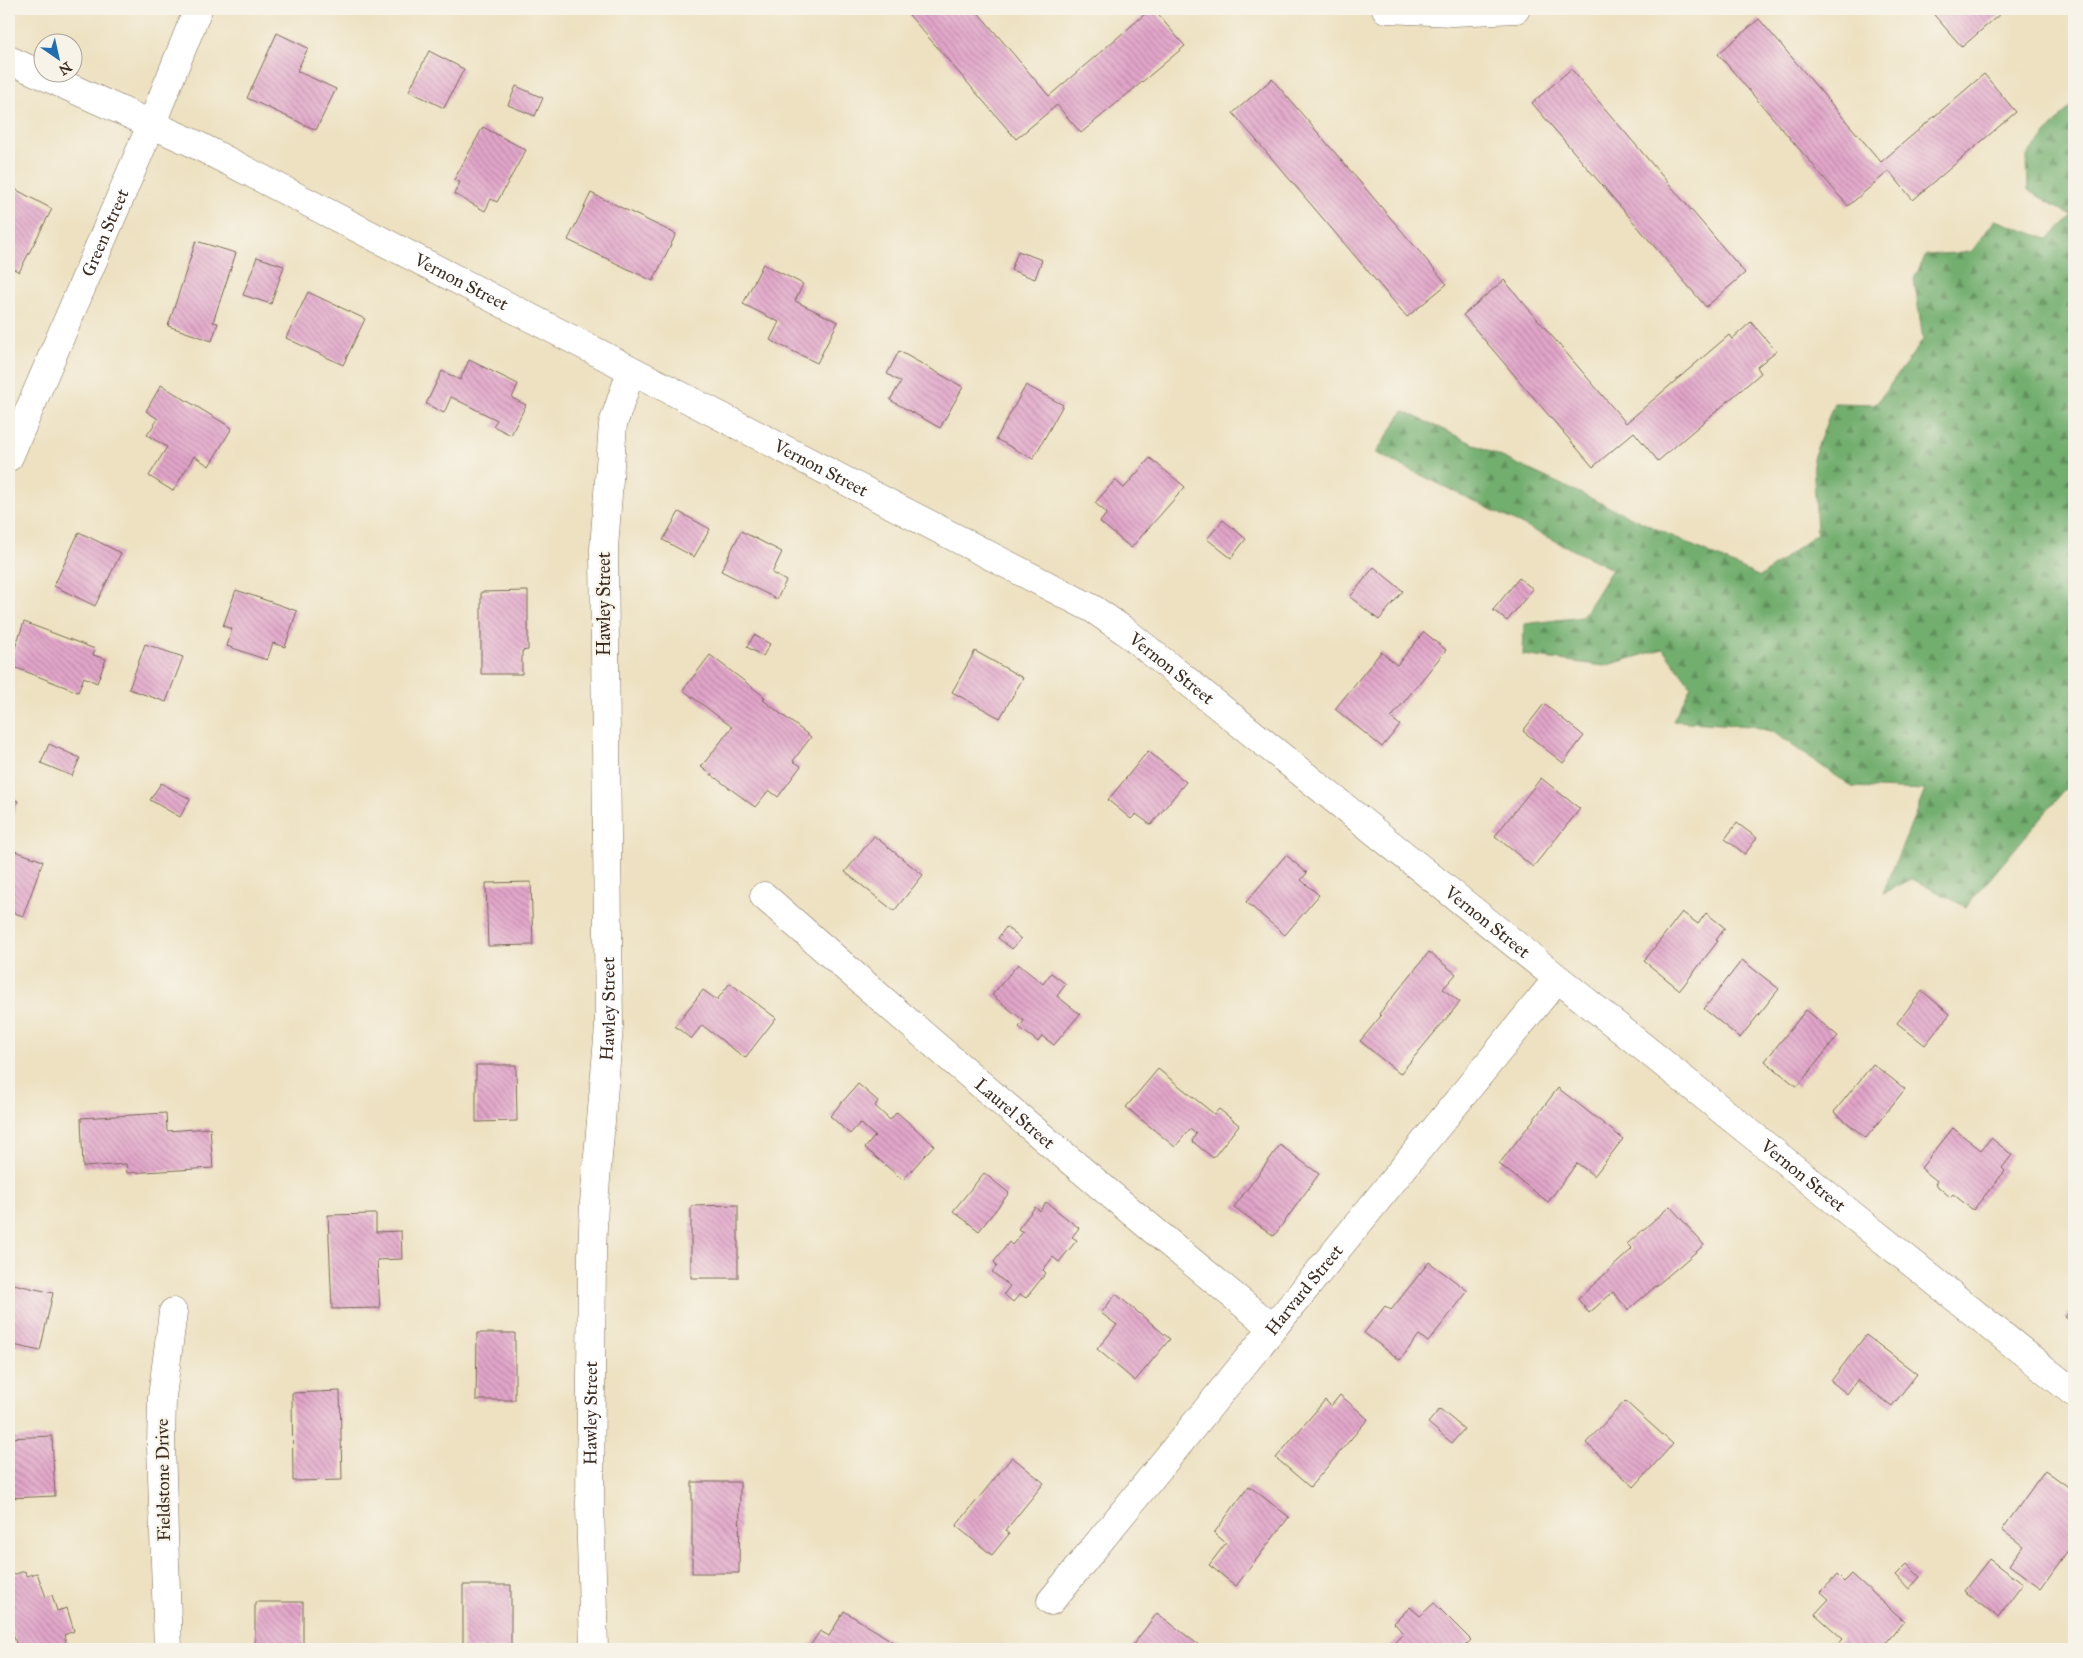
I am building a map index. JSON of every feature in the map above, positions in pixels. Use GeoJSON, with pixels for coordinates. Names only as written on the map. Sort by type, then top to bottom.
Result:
{"type":"FeatureCollection","features":[{"type":"Feature","properties":{"kind":"street","name":"Green Street"},"geometry":{"type":"LineString","coordinates":[[9,457],[152,123],[198,9]]}},
{"type":"Feature","properties":{"kind":"street"},"geometry":{"type":"LineString","coordinates":[[1386,9],[1453,12],[1516,9]]}},
{"type":"Feature","properties":{"kind":"street","name":"Vernon Street"},"geometry":{"type":"LineString","coordinates":[[9,60],[152,123],[1093,609],[1125,630],[2074,1393]]}},
{"type":"Feature","properties":{"kind":"street","name":"Hawley Street"},"geometry":{"type":"LineString","coordinates":[[594,1649],[590,1505],[592,1254],[594,1203],[609,1027],[604,549],[613,424],[631,370]]}},
{"type":"Feature","properties":{"kind":"street","name":"Laurel Street"},"geometry":{"type":"LineString","coordinates":[[764,896],[888,1005],[1156,1234],[1272,1327]]}},
{"type":"Feature","properties":{"kind":"street","name":"Harvard Street"},"geometry":{"type":"LineString","coordinates":[[1051,1601],[1557,979]]}},
{"type":"Feature","properties":{"kind":"street","name":"Fieldstone Drive"},"geometry":{"type":"LineString","coordinates":[[168,1649],[161,1446],[162,1396],[173,1312]]}},
{"type":"Feature","properties":{"kind":"green space"},"geometry":{"type":"Polygon","coordinates":[[[2074,102],[2074,782],[2072,781],[1966,907],[1912,879],[1883,893],[1925,790],[1852,787],[1773,732],[1751,726],[1673,721],[1691,686],[1663,649],[1604,666],[1523,655],[1524,624],[1582,617],[1612,569],[1376,453],[1403,411],[1760,577],[1817,533],[1813,458],[1834,403],[1876,404],[1923,340],[1914,279],[1926,255],[1971,252],[1995,220],[2048,239],[2072,216],[2028,190],[2027,156],[2074,102]]]}},
{"type":"Feature","properties":{"kind":"building"},"geometry":{"type":"Polygon","coordinates":[[[904,9],[975,9],[1049,96],[1151,9],[1185,46],[1081,133],[1057,105],[1016,139],[904,9]]]}},
{"type":"Feature","properties":{"kind":"building"},"geometry":{"type":"Polygon","coordinates":[[[1929,9],[1997,9],[2001,13],[1962,47],[1929,9]]]}},
{"type":"Feature","properties":{"kind":"building"},"geometry":{"type":"Polygon","coordinates":[[[1759,19],[1881,162],[1984,74],[2016,112],[1913,200],[1889,171],[1848,206],[1718,54],[1759,19]]]}},
{"type":"Feature","properties":{"kind":"building"},"geometry":{"type":"Polygon","coordinates":[[[277,33],[308,48],[297,71],[336,89],[316,130],[247,98],[277,33]]]}},
{"type":"Feature","properties":{"kind":"building"},"geometry":{"type":"Polygon","coordinates":[[[429,51],[464,69],[444,108],[409,91],[429,51]]]}},
{"type":"Feature","properties":{"kind":"building"},"geometry":{"type":"Polygon","coordinates":[[[1571,69],[1745,273],[1706,307],[1532,103],[1571,69]]]}},
{"type":"Feature","properties":{"kind":"building"},"geometry":{"type":"Polygon","coordinates":[[[1272,79],[1447,284],[1407,317],[1233,113],[1272,79]]]}},
{"type":"Feature","properties":{"kind":"building"},"geometry":{"type":"Polygon","coordinates":[[[516,86],[543,98],[535,116],[508,105],[516,86]]]}},
{"type":"Feature","properties":{"kind":"building"},"geometry":{"type":"Polygon","coordinates":[[[483,127],[526,150],[497,202],[491,199],[485,211],[454,194],[460,182],[454,180],[483,127]]]}},
{"type":"Feature","properties":{"kind":"building"},"geometry":{"type":"Polygon","coordinates":[[[13,188],[52,209],[19,272],[9,266],[9,196],[13,188]]]}},
{"type":"Feature","properties":{"kind":"building"},"geometry":{"type":"Polygon","coordinates":[[[591,193],[676,234],[653,281],[568,240],[591,193]]]}},
{"type":"Feature","properties":{"kind":"building"},"geometry":{"type":"Polygon","coordinates":[[[196,241],[236,253],[213,322],[218,323],[212,341],[168,326],[196,241]]]}},
{"type":"Feature","properties":{"kind":"building"},"geometry":{"type":"Polygon","coordinates":[[[1018,251],[1042,260],[1035,279],[1011,270],[1018,251]]]}},
{"type":"Feature","properties":{"kind":"building"},"geometry":{"type":"Polygon","coordinates":[[[257,257],[284,266],[271,304],[243,295],[257,257]]]}},
{"type":"Feature","properties":{"kind":"building"},"geometry":{"type":"Polygon","coordinates":[[[763,264],[803,284],[795,301],[838,322],[817,363],[770,340],[779,322],[743,304],[763,264]]]}},
{"type":"Feature","properties":{"kind":"building"},"geometry":{"type":"Polygon","coordinates":[[[1504,280],[1626,423],[1729,335],[1732,339],[1751,322],[1776,351],[1757,367],[1761,373],[1658,461],[1634,432],[1593,467],[1463,315],[1504,280]]]}},
{"type":"Feature","properties":{"kind":"building"},"geometry":{"type":"Polygon","coordinates":[[[308,292],[365,319],[343,365],[286,338],[308,292]]]}},
{"type":"Feature","properties":{"kind":"building"},"geometry":{"type":"Polygon","coordinates":[[[899,351],[963,387],[940,428],[890,400],[901,382],[887,374],[899,351]]]}},
{"type":"Feature","properties":{"kind":"building"},"geometry":{"type":"Polygon","coordinates":[[[469,360],[518,384],[512,398],[526,405],[511,435],[493,426],[497,420],[451,397],[444,413],[426,404],[442,371],[460,380],[469,360]]]}},
{"type":"Feature","properties":{"kind":"building"},"geometry":{"type":"Polygon","coordinates":[[[161,385],[232,428],[209,466],[194,456],[173,491],[149,476],[167,447],[147,435],[158,419],[146,411],[161,385]]]}},
{"type":"Feature","properties":{"kind":"building"},"geometry":{"type":"Polygon","coordinates":[[[1026,385],[1063,405],[1033,459],[996,439],[1026,385]]]}},
{"type":"Feature","properties":{"kind":"building"},"geometry":{"type":"Polygon","coordinates":[[[1150,458],[1185,487],[1131,548],[1100,522],[1107,513],[1095,503],[1115,480],[1124,488],[1150,458]]]}},
{"type":"Feature","properties":{"kind":"building"},"geometry":{"type":"Polygon","coordinates":[[[679,512],[710,529],[694,557],[663,540],[679,512]]]}},
{"type":"Feature","properties":{"kind":"building"},"geometry":{"type":"Polygon","coordinates":[[[1223,520],[1246,539],[1231,558],[1207,539],[1223,520]]]}},
{"type":"Feature","properties":{"kind":"building"},"geometry":{"type":"Polygon","coordinates":[[[741,531],[782,552],[772,573],[786,581],[777,599],[721,571],[741,531]]]}},
{"type":"Feature","properties":{"kind":"building"},"geometry":{"type":"Polygon","coordinates":[[[79,532],[121,553],[95,606],[54,586],[79,532]]]}},
{"type":"Feature","properties":{"kind":"building"},"geometry":{"type":"Polygon","coordinates":[[[1374,567],[1403,591],[1379,620],[1350,597],[1374,567]]]}},
{"type":"Feature","properties":{"kind":"building"},"geometry":{"type":"Polygon","coordinates":[[[1519,578],[1533,589],[1507,621],[1493,610],[1519,578]]]}},
{"type":"Feature","properties":{"kind":"building"},"geometry":{"type":"Polygon","coordinates":[[[236,590],[297,611],[285,647],[273,643],[267,660],[227,646],[232,629],[223,626],[236,590]]]}},
{"type":"Feature","properties":{"kind":"building"},"geometry":{"type":"Polygon","coordinates":[[[528,591],[528,650],[522,651],[522,674],[481,674],[481,592],[528,591]]]}},
{"type":"Feature","properties":{"kind":"building"},"geometry":{"type":"Polygon","coordinates":[[[24,622],[95,649],[93,655],[106,659],[97,683],[84,677],[78,692],[9,665],[24,622]]]}},
{"type":"Feature","properties":{"kind":"building"},"geometry":{"type":"Polygon","coordinates":[[[1424,632],[1446,650],[1391,718],[1400,725],[1382,747],[1335,709],[1381,652],[1397,665],[1424,632]]]}},
{"type":"Feature","properties":{"kind":"building"},"geometry":{"type":"Polygon","coordinates":[[[754,635],[770,644],[763,656],[747,647],[754,635]]]}},
{"type":"Feature","properties":{"kind":"building"},"geometry":{"type":"Polygon","coordinates":[[[145,644],[183,657],[166,702],[129,689],[145,644]]]}},
{"type":"Feature","properties":{"kind":"building"},"geometry":{"type":"Polygon","coordinates":[[[975,651],[1023,678],[1000,718],[952,692],[975,651]]]}},
{"type":"Feature","properties":{"kind":"building"},"geometry":{"type":"Polygon","coordinates":[[[710,655],[765,697],[763,700],[811,737],[793,761],[801,766],[778,797],[769,790],[755,807],[701,767],[732,727],[683,690],[710,655]]]}},
{"type":"Feature","properties":{"kind":"building"},"geometry":{"type":"Polygon","coordinates":[[[1544,704],[1584,736],[1563,763],[1523,731],[1544,704]]]}},
{"type":"Feature","properties":{"kind":"building"},"geometry":{"type":"Polygon","coordinates":[[[49,744],[80,758],[72,776],[41,763],[49,744]]]}},
{"type":"Feature","properties":{"kind":"building"},"geometry":{"type":"Polygon","coordinates":[[[1148,751],[1186,782],[1151,825],[1136,814],[1131,819],[1108,800],[1148,751]]]}},
{"type":"Feature","properties":{"kind":"building"},"geometry":{"type":"Polygon","coordinates":[[[1541,778],[1580,809],[1533,867],[1495,836],[1541,778]]]}},
{"type":"Feature","properties":{"kind":"building"},"geometry":{"type":"Polygon","coordinates":[[[161,783],[190,799],[180,817],[150,800],[161,783]]]}},
{"type":"Feature","properties":{"kind":"building"},"geometry":{"type":"Polygon","coordinates":[[[9,797],[18,801],[9,825],[9,797]]]}},
{"type":"Feature","properties":{"kind":"building"},"geometry":{"type":"Polygon","coordinates":[[[1737,823],[1757,838],[1745,854],[1725,839],[1737,823]]]}},
{"type":"Feature","properties":{"kind":"building"},"geometry":{"type":"Polygon","coordinates":[[[874,836],[923,875],[894,911],[845,872],[874,836]]]}},
{"type":"Feature","properties":{"kind":"building"},"geometry":{"type":"Polygon","coordinates":[[[9,849],[43,861],[23,916],[9,911],[9,849]]]}},
{"type":"Feature","properties":{"kind":"building"},"geometry":{"type":"Polygon","coordinates":[[[1286,855],[1307,873],[1301,880],[1319,895],[1285,935],[1246,902],[1286,855]]]}},
{"type":"Feature","properties":{"kind":"building"},"geometry":{"type":"Polygon","coordinates":[[[531,882],[533,945],[488,946],[486,883],[531,882]]]}},
{"type":"Feature","properties":{"kind":"building"},"geometry":{"type":"Polygon","coordinates":[[[1682,912],[1698,924],[1706,913],[1725,928],[1716,940],[1718,941],[1680,990],[1644,961],[1682,912]]]}},
{"type":"Feature","properties":{"kind":"building"},"geometry":{"type":"Polygon","coordinates":[[[1006,927],[1021,939],[1012,949],[998,938],[1006,927]]]}},
{"type":"Feature","properties":{"kind":"building"},"geometry":{"type":"Polygon","coordinates":[[[1429,952],[1456,974],[1443,989],[1460,1002],[1400,1074],[1360,1041],[1381,1016],[1379,1014],[1429,952]]]}},
{"type":"Feature","properties":{"kind":"building"},"geometry":{"type":"Polygon","coordinates":[[[1742,960],[1779,989],[1740,1038],[1704,1009],[1742,960]]]}},
{"type":"Feature","properties":{"kind":"building"},"geometry":{"type":"Polygon","coordinates":[[[1018,964],[1043,984],[1051,973],[1066,984],[1057,996],[1080,1014],[1054,1045],[1042,1036],[1038,1042],[1019,1027],[1024,1021],[992,995],[1018,964]]]}},
{"type":"Feature","properties":{"kind":"building"},"geometry":{"type":"Polygon","coordinates":[[[730,983],[776,1018],[745,1058],[702,1025],[691,1039],[675,1026],[703,990],[717,1000],[730,983]]]}},
{"type":"Feature","properties":{"kind":"building"},"geometry":{"type":"Polygon","coordinates":[[[1922,991],[1950,1014],[1925,1045],[1897,1023],[1922,991]]]}},
{"type":"Feature","properties":{"kind":"building"},"geometry":{"type":"Polygon","coordinates":[[[1806,1010],[1838,1036],[1797,1087],[1765,1061],[1806,1010]]]}},
{"type":"Feature","properties":{"kind":"building"},"geometry":{"type":"Polygon","coordinates":[[[1873,1064],[1905,1089],[1866,1138],[1834,1112],[1873,1064]]]}},
{"type":"Feature","properties":{"kind":"building"},"geometry":{"type":"Polygon","coordinates":[[[476,1065],[516,1065],[517,1121],[476,1122],[476,1065]]]}},
{"type":"Feature","properties":{"kind":"building"},"geometry":{"type":"Polygon","coordinates":[[[1158,1069],[1214,1114],[1219,1109],[1239,1125],[1213,1158],[1192,1141],[1196,1134],[1190,1129],[1175,1147],[1126,1107],[1158,1069]]]}},
{"type":"Feature","properties":{"kind":"building"},"geometry":{"type":"Polygon","coordinates":[[[858,1084],[878,1101],[875,1106],[890,1120],[897,1112],[934,1145],[903,1180],[865,1148],[875,1136],[860,1123],[850,1134],[830,1116],[858,1084]]]}},
{"type":"Feature","properties":{"kind":"building"},"geometry":{"type":"Polygon","coordinates":[[[1558,1088],[1623,1139],[1594,1176],[1577,1163],[1548,1202],[1499,1164],[1558,1088]]]}},
{"type":"Feature","properties":{"kind":"building"},"geometry":{"type":"Polygon","coordinates":[[[166,1113],[167,1131],[210,1128],[213,1168],[127,1173],[126,1164],[83,1167],[81,1118],[166,1113]]]}},
{"type":"Feature","properties":{"kind":"building"},"geometry":{"type":"Polygon","coordinates":[[[1953,1128],[1981,1150],[1991,1138],[2012,1155],[2002,1168],[2005,1171],[1973,1210],[1953,1194],[1950,1197],[1935,1184],[1937,1181],[1921,1168],[1953,1128]]]}},
{"type":"Feature","properties":{"kind":"building"},"geometry":{"type":"Polygon","coordinates":[[[1280,1145],[1319,1174],[1274,1236],[1234,1207],[1280,1145]]]}},
{"type":"Feature","properties":{"kind":"building"},"geometry":{"type":"Polygon","coordinates":[[[984,1173],[1009,1193],[979,1231],[953,1211],[984,1173]]]}},
{"type":"Feature","properties":{"kind":"building"},"geometry":{"type":"Polygon","coordinates":[[[1046,1202],[1079,1228],[1072,1237],[1077,1240],[1059,1262],[1053,1257],[1043,1270],[1046,1273],[1026,1298],[1020,1294],[1013,1302],[1004,1294],[1010,1286],[992,1272],[997,1266],[994,1262],[1009,1242],[1012,1245],[1023,1232],[1018,1229],[1035,1207],[1040,1211],[1046,1202]]]}},
{"type":"Feature","properties":{"kind":"building"},"geometry":{"type":"Polygon","coordinates":[[[738,1205],[738,1278],[691,1278],[691,1206],[738,1205]]]}},
{"type":"Feature","properties":{"kind":"building"},"geometry":{"type":"Polygon","coordinates":[[[1670,1206],[1704,1245],[1628,1310],[1613,1292],[1589,1313],[1578,1299],[1632,1249],[1627,1244],[1670,1206]]]}},
{"type":"Feature","properties":{"kind":"building"},"geometry":{"type":"Polygon","coordinates":[[[376,1214],[376,1232],[401,1231],[402,1259],[377,1260],[380,1308],[332,1309],[328,1215],[376,1214]]]}},
{"type":"Feature","properties":{"kind":"building"},"geometry":{"type":"Polygon","coordinates":[[[1429,1262],[1468,1291],[1428,1342],[1419,1335],[1400,1360],[1364,1333],[1385,1306],[1391,1310],[1429,1262]]]}},
{"type":"Feature","properties":{"kind":"building"},"geometry":{"type":"Polygon","coordinates":[[[9,1283],[53,1293],[40,1351],[9,1344],[9,1283]]]}},
{"type":"Feature","properties":{"kind":"building"},"geometry":{"type":"Polygon","coordinates":[[[1116,1294],[1170,1339],[1135,1381],[1097,1349],[1117,1325],[1101,1313],[1116,1294]]]}},
{"type":"Feature","properties":{"kind":"building"},"geometry":{"type":"Polygon","coordinates":[[[2074,1306],[2074,1324],[2065,1317],[2074,1306]]]}},
{"type":"Feature","properties":{"kind":"building"},"geometry":{"type":"Polygon","coordinates":[[[477,1333],[515,1333],[515,1400],[476,1400],[477,1333]]]}},
{"type":"Feature","properties":{"kind":"building"},"geometry":{"type":"Polygon","coordinates":[[[1866,1335],[1917,1374],[1892,1406],[1857,1380],[1847,1394],[1831,1381],[1866,1335]]]}},
{"type":"Feature","properties":{"kind":"building"},"geometry":{"type":"Polygon","coordinates":[[[340,1391],[342,1480],[293,1481],[292,1393],[340,1391]]]}},
{"type":"Feature","properties":{"kind":"building"},"geometry":{"type":"Polygon","coordinates":[[[1340,1395],[1368,1419],[1310,1487],[1276,1458],[1325,1400],[1331,1406],[1340,1395]]]}},
{"type":"Feature","properties":{"kind":"building"},"geometry":{"type":"Polygon","coordinates":[[[1625,1401],[1673,1444],[1634,1487],[1586,1443],[1625,1401]]]}},
{"type":"Feature","properties":{"kind":"building"},"geometry":{"type":"Polygon","coordinates":[[[1440,1409],[1464,1429],[1452,1443],[1428,1423],[1440,1409]]]}},
{"type":"Feature","properties":{"kind":"building"},"geometry":{"type":"Polygon","coordinates":[[[52,1436],[55,1496],[9,1498],[9,1438],[52,1436]]]}},
{"type":"Feature","properties":{"kind":"building"},"geometry":{"type":"Polygon","coordinates":[[[1012,1457],[1044,1483],[1005,1531],[1009,1534],[992,1555],[956,1526],[1012,1457]]]}},
{"type":"Feature","properties":{"kind":"building"},"geometry":{"type":"Polygon","coordinates":[[[2045,1470],[2074,1491],[2074,1542],[2041,1588],[2009,1565],[2023,1546],[2002,1530],[2045,1470]]]}},
{"type":"Feature","properties":{"kind":"building"},"geometry":{"type":"Polygon","coordinates":[[[692,1482],[740,1482],[739,1573],[692,1573],[692,1482]]]}},
{"type":"Feature","properties":{"kind":"building"},"geometry":{"type":"Polygon","coordinates":[[[1249,1486],[1289,1517],[1236,1586],[1209,1565],[1226,1543],[1214,1533],[1249,1486]]]}},
{"type":"Feature","properties":{"kind":"building"},"geometry":{"type":"Polygon","coordinates":[[[1989,1559],[2022,1584],[1998,1617],[1964,1591],[1989,1559]]]}},
{"type":"Feature","properties":{"kind":"building"},"geometry":{"type":"Polygon","coordinates":[[[1907,1564],[1920,1577],[1909,1589],[1896,1575],[1907,1564]]]}},
{"type":"Feature","properties":{"kind":"building"},"geometry":{"type":"Polygon","coordinates":[[[25,1571],[26,1576],[37,1573],[46,1597],[52,1595],[57,1611],[67,1608],[74,1631],[64,1635],[68,1649],[18,1649],[9,1621],[9,1576],[25,1571]]]}},
{"type":"Feature","properties":{"kind":"building"},"geometry":{"type":"Polygon","coordinates":[[[1852,1574],[1904,1621],[1881,1649],[1834,1649],[1843,1639],[1815,1614],[1829,1599],[1821,1592],[1837,1575],[1844,1582],[1852,1574]]]}},
{"type":"Feature","properties":{"kind":"building"},"geometry":{"type":"Polygon","coordinates":[[[463,1585],[511,1585],[511,1649],[463,1649],[463,1585]]]}},
{"type":"Feature","properties":{"kind":"building"},"geometry":{"type":"Polygon","coordinates":[[[255,1602],[303,1602],[303,1649],[255,1649],[255,1602]]]}},
{"type":"Feature","properties":{"kind":"building"},"geometry":{"type":"Polygon","coordinates":[[[1434,1603],[1471,1640],[1462,1649],[1387,1649],[1403,1633],[1394,1623],[1410,1607],[1420,1616],[1434,1603]]]}},
{"type":"Feature","properties":{"kind":"building"},"geometry":{"type":"Polygon","coordinates":[[[844,1611],[892,1641],[887,1649],[808,1649],[820,1631],[829,1636],[844,1611]]]}},
{"type":"Feature","properties":{"kind":"building"},"geometry":{"type":"Polygon","coordinates":[[[1157,1613],[1204,1649],[1136,1649],[1132,1646],[1157,1613]]]}}]}
